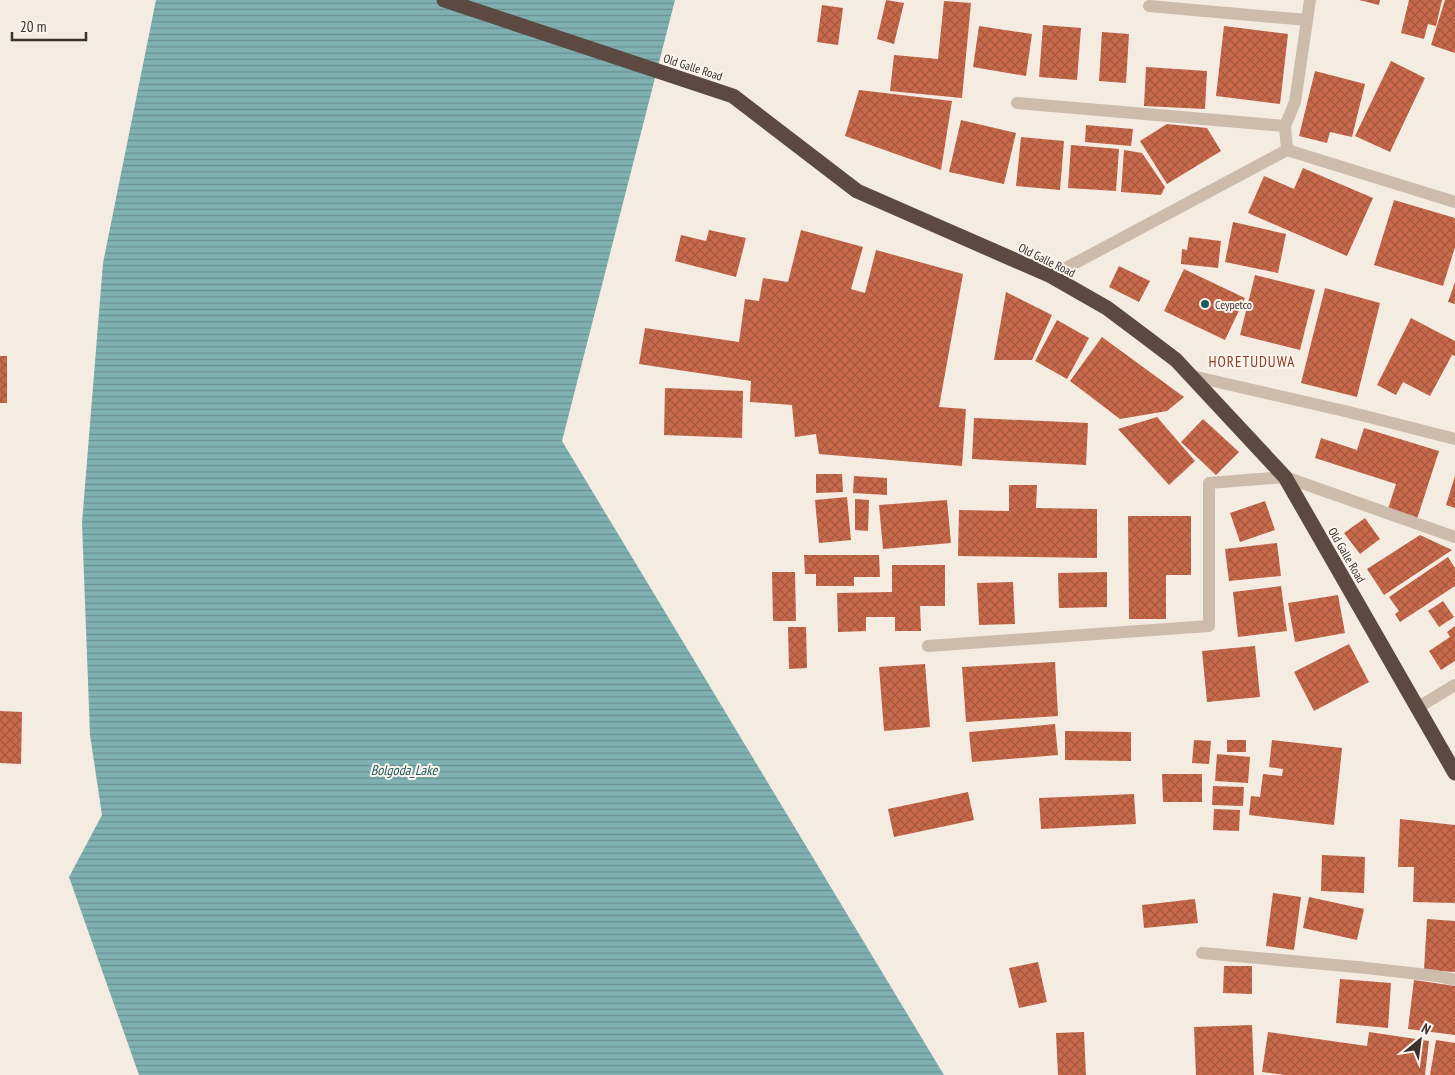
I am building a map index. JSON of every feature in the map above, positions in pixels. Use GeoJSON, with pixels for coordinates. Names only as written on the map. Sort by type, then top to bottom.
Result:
{"type":"FeatureCollection","features":[{"type":"Feature","properties":{"kind":"highway","name":"Old Galle Road"},"geometry":{"type":"LineString","coordinates":[[444,0],[733,96],[857,191],[1051,276],[1107,308],[1176,360],[1285,477],[1455,773]]}},
{"type":"Feature","properties":{"kind":"street"},"geometry":{"type":"LineString","coordinates":[[1287,150],[1285,126],[1295,102],[1310,0]]}},
{"type":"Feature","properties":{"kind":"street"},"geometry":{"type":"LineString","coordinates":[[1148,6],[1307,20]]}},
{"type":"Feature","properties":{"kind":"street"},"geometry":{"type":"LineString","coordinates":[[1017,103],[1285,126]]}},
{"type":"Feature","properties":{"kind":"street"},"geometry":{"type":"LineString","coordinates":[[1051,276],[1287,150],[1455,202]]}},
{"type":"Feature","properties":{"kind":"street"},"geometry":{"type":"LineString","coordinates":[[1192,376],[1349,412],[1455,439]]}},
{"type":"Feature","properties":{"kind":"street"},"geometry":{"type":"LineString","coordinates":[[928,646],[1208,626],[1209,483],[1285,477],[1455,537]]}},
{"type":"Feature","properties":{"kind":"street"},"geometry":{"type":"LineString","coordinates":[[1417,708],[1455,685]]}},
{"type":"Feature","properties":{"kind":"street"},"geometry":{"type":"LineString","coordinates":[[1202,953],[1366,968],[1437,976],[1455,980]]}},
{"type":"Feature","properties":{"kind":"water","name":"Bolgoda_Lake"},"geometry":{"type":"Polygon","coordinates":[[[156,0],[675,0],[562,441],[944,1075],[139,1075],[69,877],[102,815],[90,735],[82,523],[103,263],[156,0]]]}},
{"type":"Feature","properties":{"kind":"building"},"geometry":{"type":"Polygon","coordinates":[[[886,0],[904,3],[894,44],[877,39],[886,0]]]}},
{"type":"Feature","properties":{"kind":"building"},"geometry":{"type":"Polygon","coordinates":[[[1359,0],[1380,0],[1379,5],[1359,0]]]}},
{"type":"Feature","properties":{"kind":"building"},"geometry":{"type":"Polygon","coordinates":[[[1409,0],[1442,0],[1436,26],[1428,24],[1424,39],[1401,33],[1409,0]]]}},
{"type":"Feature","properties":{"kind":"building"},"geometry":{"type":"Polygon","coordinates":[[[1445,0],[1455,0],[1455,53],[1431,45],[1445,0]]]}},
{"type":"Feature","properties":{"kind":"building"},"geometry":{"type":"Polygon","coordinates":[[[944,1],[971,3],[962,98],[890,91],[894,55],[938,59],[944,1]]]}},
{"type":"Feature","properties":{"kind":"building"},"geometry":{"type":"Polygon","coordinates":[[[822,5],[843,8],[838,45],[817,42],[822,5]]]}},
{"type":"Feature","properties":{"kind":"building"},"geometry":{"type":"Polygon","coordinates":[[[1043,25],[1081,28],[1077,80],[1039,77],[1043,25]]]}},
{"type":"Feature","properties":{"kind":"building"},"geometry":{"type":"Polygon","coordinates":[[[979,26],[1032,34],[1026,76],[973,67],[979,26]]]}},
{"type":"Feature","properties":{"kind":"building"},"geometry":{"type":"Polygon","coordinates":[[[1224,26],[1288,34],[1280,104],[1216,96],[1224,26]]]}},
{"type":"Feature","properties":{"kind":"building"},"geometry":{"type":"Polygon","coordinates":[[[1102,32],[1129,34],[1126,83],[1099,81],[1102,32]]]}},
{"type":"Feature","properties":{"kind":"building"},"geometry":{"type":"Polygon","coordinates":[[[1391,61],[1425,78],[1390,152],[1355,136],[1391,61]]]}},
{"type":"Feature","properties":{"kind":"building"},"geometry":{"type":"Polygon","coordinates":[[[1146,67],[1207,71],[1205,109],[1144,106],[1146,67]]]}},
{"type":"Feature","properties":{"kind":"building"},"geometry":{"type":"Polygon","coordinates":[[[1315,71],[1365,84],[1352,137],[1330,132],[1327,143],[1299,136],[1315,71]]]}},
{"type":"Feature","properties":{"kind":"building"},"geometry":{"type":"Polygon","coordinates":[[[859,90],[952,101],[941,170],[845,136],[859,90]]]}},
{"type":"Feature","properties":{"kind":"building"},"geometry":{"type":"Polygon","coordinates":[[[961,120],[1016,133],[1004,184],[949,172],[961,120]]]}},
{"type":"Feature","properties":{"kind":"building"},"geometry":{"type":"Polygon","coordinates":[[[1167,124],[1207,128],[1221,151],[1167,184],[1140,141],[1167,124]]]}},
{"type":"Feature","properties":{"kind":"building"},"geometry":{"type":"Polygon","coordinates":[[[1086,125],[1133,129],[1131,146],[1085,142],[1086,125]]]}},
{"type":"Feature","properties":{"kind":"building"},"geometry":{"type":"Polygon","coordinates":[[[1021,137],[1064,141],[1060,190],[1016,186],[1021,137]]]}},
{"type":"Feature","properties":{"kind":"building"},"geometry":{"type":"Polygon","coordinates":[[[1071,145],[1119,149],[1116,191],[1068,188],[1071,145]]]}},
{"type":"Feature","properties":{"kind":"building"},"geometry":{"type":"Polygon","coordinates":[[[1124,150],[1142,153],[1165,187],[1161,195],[1121,192],[1124,150]]]}},
{"type":"Feature","properties":{"kind":"building"},"geometry":{"type":"Polygon","coordinates":[[[1303,168],[1373,198],[1347,256],[1248,213],[1264,176],[1294,189],[1303,168]]]}},
{"type":"Feature","properties":{"kind":"building"},"geometry":{"type":"Polygon","coordinates":[[[1394,200],[1455,218],[1455,247],[1443,286],[1374,265],[1394,200]]]}},
{"type":"Feature","properties":{"kind":"building"},"geometry":{"type":"Polygon","coordinates":[[[1233,222],[1286,234],[1278,273],[1225,262],[1233,222]]]}},
{"type":"Feature","properties":{"kind":"building"},"geometry":{"type":"Polygon","coordinates":[[[709,230],[746,238],[736,277],[675,261],[681,235],[706,241],[709,230]]]}},
{"type":"Feature","properties":{"kind":"building"},"geometry":{"type":"Polygon","coordinates":[[[801,230],[863,247],[851,289],[865,293],[876,250],[963,274],[939,407],[966,409],[962,466],[819,454],[816,434],[795,437],[792,405],[750,402],[751,381],[639,364],[645,328],[739,342],[745,299],[759,301],[763,278],[788,282],[801,230]]]}},
{"type":"Feature","properties":{"kind":"building"},"geometry":{"type":"Polygon","coordinates":[[[1189,237],[1221,241],[1218,268],[1181,264],[1182,249],[1187,250],[1189,237]]]}},
{"type":"Feature","properties":{"kind":"building"},"geometry":{"type":"Polygon","coordinates":[[[1119,266],[1150,281],[1139,302],[1109,287],[1119,266]]]}},
{"type":"Feature","properties":{"kind":"building","name":"Ceypetco"},"geometry":{"type":"Polygon","coordinates":[[[1184,269],[1245,298],[1225,340],[1164,311],[1184,269]]]}},
{"type":"Feature","properties":{"kind":"building"},"geometry":{"type":"Polygon","coordinates":[[[1255,275],[1315,290],[1300,350],[1240,335],[1255,275]]]}},
{"type":"Feature","properties":{"kind":"building"},"geometry":{"type":"Polygon","coordinates":[[[1455,282],[1455,304],[1448,302],[1455,282]]]}},
{"type":"Feature","properties":{"kind":"building"},"geometry":{"type":"Polygon","coordinates":[[[1325,288],[1380,303],[1357,397],[1301,383],[1325,288]]]}},
{"type":"Feature","properties":{"kind":"building"},"geometry":{"type":"Polygon","coordinates":[[[1006,292],[1052,315],[1032,360],[994,360],[1006,292]]]}},
{"type":"Feature","properties":{"kind":"building"},"geometry":{"type":"Polygon","coordinates":[[[1411,318],[1455,341],[1455,356],[1452,355],[1430,396],[1403,382],[1396,395],[1377,385],[1411,318]]]}},
{"type":"Feature","properties":{"kind":"building"},"geometry":{"type":"Polygon","coordinates":[[[1057,320],[1089,338],[1067,379],[1035,361],[1057,320]]]}},
{"type":"Feature","properties":{"kind":"building"},"geometry":{"type":"Polygon","coordinates":[[[1102,337],[1184,397],[1167,411],[1120,419],[1070,381],[1102,337]]]}},
{"type":"Feature","properties":{"kind":"building"},"geometry":{"type":"Polygon","coordinates":[[[0,356],[7,356],[7,403],[0,403],[0,356]]]}},
{"type":"Feature","properties":{"kind":"building"},"geometry":{"type":"Polygon","coordinates":[[[665,388],[743,391],[742,438],[664,435],[665,388]]]}},
{"type":"Feature","properties":{"kind":"building"},"geometry":{"type":"Polygon","coordinates":[[[1157,417],[1195,461],[1169,485],[1118,429],[1157,417]]]}},
{"type":"Feature","properties":{"kind":"building"},"geometry":{"type":"Polygon","coordinates":[[[974,418],[1088,423],[1086,465],[972,459],[974,418]]]}},
{"type":"Feature","properties":{"kind":"building"},"geometry":{"type":"Polygon","coordinates":[[[1203,419],[1239,452],[1216,475],[1181,442],[1203,419]]]}},
{"type":"Feature","properties":{"kind":"building"},"geometry":{"type":"Polygon","coordinates":[[[1364,428],[1439,451],[1417,519],[1388,509],[1396,484],[1315,458],[1321,438],[1357,450],[1364,428]]]}},
{"type":"Feature","properties":{"kind":"building"},"geometry":{"type":"Polygon","coordinates":[[[816,474],[842,474],[843,492],[816,493],[816,474]]]}},
{"type":"Feature","properties":{"kind":"building"},"geometry":{"type":"Polygon","coordinates":[[[854,476],[887,478],[887,495],[853,493],[854,476]]]}},
{"type":"Feature","properties":{"kind":"building"},"geometry":{"type":"Polygon","coordinates":[[[1455,476],[1455,508],[1446,505],[1455,476]]]}},
{"type":"Feature","properties":{"kind":"building"},"geometry":{"type":"Polygon","coordinates":[[[1009,485],[1037,485],[1036,508],[1097,509],[1097,558],[958,556],[959,510],[1009,511],[1009,485]]]}},
{"type":"Feature","properties":{"kind":"building"},"geometry":{"type":"Polygon","coordinates":[[[847,497],[851,540],[819,543],[815,500],[847,497]]]}},
{"type":"Feature","properties":{"kind":"building"},"geometry":{"type":"Polygon","coordinates":[[[855,499],[869,500],[868,531],[855,530],[855,499]]]}},
{"type":"Feature","properties":{"kind":"building"},"geometry":{"type":"Polygon","coordinates":[[[947,500],[951,543],[883,549],[879,505],[947,500]]]}},
{"type":"Feature","properties":{"kind":"building"},"geometry":{"type":"Polygon","coordinates":[[[1265,501],[1275,530],[1240,542],[1230,513],[1265,501]]]}},
{"type":"Feature","properties":{"kind":"building"},"geometry":{"type":"Polygon","coordinates":[[[1128,516],[1191,516],[1191,575],[1166,575],[1166,619],[1129,619],[1128,516]]]}},
{"type":"Feature","properties":{"kind":"building"},"geometry":{"type":"Polygon","coordinates":[[[1365,518],[1380,539],[1360,554],[1344,533],[1365,518]]]}},
{"type":"Feature","properties":{"kind":"building"},"geometry":{"type":"Polygon","coordinates":[[[1420,535],[1452,550],[1384,595],[1367,569],[1420,535]]]}},
{"type":"Feature","properties":{"kind":"building"},"geometry":{"type":"Polygon","coordinates":[[[1277,543],[1281,576],[1229,581],[1225,549],[1277,543]]]}},
{"type":"Feature","properties":{"kind":"building"},"geometry":{"type":"Polygon","coordinates":[[[804,555],[879,555],[880,577],[854,577],[854,586],[816,586],[816,574],[805,574],[804,555]]]}},
{"type":"Feature","properties":{"kind":"building"},"geometry":{"type":"Polygon","coordinates":[[[1448,557],[1455,568],[1455,586],[1400,622],[1395,614],[1399,611],[1389,597],[1448,557]]]}},
{"type":"Feature","properties":{"kind":"building"},"geometry":{"type":"Polygon","coordinates":[[[892,565],[945,565],[945,606],[920,606],[921,631],[895,631],[895,617],[866,617],[866,631],[838,632],[837,593],[892,592],[892,565]]]}},
{"type":"Feature","properties":{"kind":"building"},"geometry":{"type":"Polygon","coordinates":[[[772,572],[795,572],[796,621],[773,621],[772,572]]]}},
{"type":"Feature","properties":{"kind":"building"},"geometry":{"type":"Polygon","coordinates":[[[1107,572],[1107,607],[1059,608],[1058,573],[1107,572]]]}},
{"type":"Feature","properties":{"kind":"building"},"geometry":{"type":"Polygon","coordinates":[[[1013,582],[1015,624],[979,625],[977,583],[1013,582]]]}},
{"type":"Feature","properties":{"kind":"building"},"geometry":{"type":"Polygon","coordinates":[[[1281,586],[1287,631],[1238,637],[1233,592],[1281,586]]]}},
{"type":"Feature","properties":{"kind":"building"},"geometry":{"type":"Polygon","coordinates":[[[1338,595],[1345,633],[1295,642],[1288,603],[1338,595]]]}},
{"type":"Feature","properties":{"kind":"building"},"geometry":{"type":"Polygon","coordinates":[[[1443,601],[1454,617],[1439,627],[1428,611],[1443,601]]]}},
{"type":"Feature","properties":{"kind":"building"},"geometry":{"type":"Polygon","coordinates":[[[1455,626],[1455,661],[1441,670],[1429,651],[1450,637],[1447,632],[1455,626]]]}},
{"type":"Feature","properties":{"kind":"building"},"geometry":{"type":"Polygon","coordinates":[[[788,627],[806,627],[807,668],[789,669],[788,627]]]}},
{"type":"Feature","properties":{"kind":"building"},"geometry":{"type":"Polygon","coordinates":[[[1349,644],[1369,682],[1314,711],[1294,672],[1349,644]]]}},
{"type":"Feature","properties":{"kind":"building"},"geometry":{"type":"Polygon","coordinates":[[[1255,646],[1260,697],[1207,702],[1202,651],[1255,646]]]}},
{"type":"Feature","properties":{"kind":"building"},"geometry":{"type":"Polygon","coordinates":[[[1055,662],[1058,716],[966,722],[962,667],[1055,662]]]}},
{"type":"Feature","properties":{"kind":"building"},"geometry":{"type":"Polygon","coordinates":[[[925,664],[930,727],[884,731],[879,667],[925,664]]]}},
{"type":"Feature","properties":{"kind":"building"},"geometry":{"type":"Polygon","coordinates":[[[0,711],[22,712],[21,764],[0,763],[0,711]]]}},
{"type":"Feature","properties":{"kind":"building"},"geometry":{"type":"Polygon","coordinates":[[[1055,724],[1058,755],[972,762],[969,732],[1055,724]]]}},
{"type":"Feature","properties":{"kind":"building"},"geometry":{"type":"Polygon","coordinates":[[[1065,731],[1131,732],[1131,761],[1065,760],[1065,731]]]}},
{"type":"Feature","properties":{"kind":"building"},"geometry":{"type":"Polygon","coordinates":[[[1194,740],[1211,741],[1209,764],[1192,763],[1194,740]]]}},
{"type":"Feature","properties":{"kind":"building"},"geometry":{"type":"Polygon","coordinates":[[[1227,740],[1246,740],[1246,752],[1227,752],[1227,740]]]}},
{"type":"Feature","properties":{"kind":"building"},"geometry":{"type":"Polygon","coordinates":[[[1272,740],[1342,748],[1334,825],[1249,815],[1251,796],[1260,797],[1263,774],[1282,776],[1283,769],[1269,767],[1272,740]]]}},
{"type":"Feature","properties":{"kind":"building"},"geometry":{"type":"Polygon","coordinates":[[[1217,754],[1250,757],[1248,783],[1215,781],[1217,754]]]}},
{"type":"Feature","properties":{"kind":"building"},"geometry":{"type":"Polygon","coordinates":[[[1162,774],[1202,774],[1202,802],[1163,802],[1162,774]]]}},
{"type":"Feature","properties":{"kind":"building"},"geometry":{"type":"Polygon","coordinates":[[[1213,786],[1244,787],[1243,806],[1212,805],[1213,786]]]}},
{"type":"Feature","properties":{"kind":"building"},"geometry":{"type":"Polygon","coordinates":[[[968,792],[974,820],[894,837],[888,809],[968,792]]]}},
{"type":"Feature","properties":{"kind":"building"},"geometry":{"type":"Polygon","coordinates":[[[1134,794],[1136,824],[1041,829],[1039,798],[1134,794]]]}},
{"type":"Feature","properties":{"kind":"building"},"geometry":{"type":"Polygon","coordinates":[[[1214,809],[1240,810],[1239,831],[1213,830],[1214,809]]]}},
{"type":"Feature","properties":{"kind":"building"},"geometry":{"type":"Polygon","coordinates":[[[1400,819],[1455,825],[1455,903],[1413,902],[1414,867],[1398,867],[1400,819]]]}},
{"type":"Feature","properties":{"kind":"building"},"geometry":{"type":"Polygon","coordinates":[[[1322,855],[1365,857],[1364,893],[1321,891],[1322,855]]]}},
{"type":"Feature","properties":{"kind":"building"},"geometry":{"type":"Polygon","coordinates":[[[1273,893],[1301,897],[1294,950],[1266,946],[1273,893]]]}},
{"type":"Feature","properties":{"kind":"building"},"geometry":{"type":"Polygon","coordinates":[[[1309,897],[1364,909],[1357,940],[1303,928],[1309,897]]]}},
{"type":"Feature","properties":{"kind":"building"},"geometry":{"type":"Polygon","coordinates":[[[1195,899],[1198,923],[1144,928],[1142,905],[1195,899]]]}},
{"type":"Feature","properties":{"kind":"building"},"geometry":{"type":"Polygon","coordinates":[[[1427,919],[1455,921],[1455,972],[1424,970],[1427,919]]]}},
{"type":"Feature","properties":{"kind":"building"},"geometry":{"type":"Polygon","coordinates":[[[1038,962],[1047,1002],[1019,1008],[1009,968],[1038,962]]]}},
{"type":"Feature","properties":{"kind":"building"},"geometry":{"type":"Polygon","coordinates":[[[1224,966],[1252,966],[1252,994],[1223,993],[1224,966]]]}},
{"type":"Feature","properties":{"kind":"building"},"geometry":{"type":"Polygon","coordinates":[[[1340,979],[1391,983],[1388,1028],[1336,1023],[1340,979]]]}},
{"type":"Feature","properties":{"kind":"building"},"geometry":{"type":"Polygon","coordinates":[[[1414,980],[1455,986],[1455,1035],[1408,1029],[1414,980]]]}},
{"type":"Feature","properties":{"kind":"building"},"geometry":{"type":"Polygon","coordinates":[[[1252,1025],[1254,1075],[1196,1075],[1194,1027],[1252,1025]]]}},
{"type":"Feature","properties":{"kind":"building"},"geometry":{"type":"Polygon","coordinates":[[[1084,1032],[1086,1075],[1058,1075],[1056,1033],[1084,1032]]]}},
{"type":"Feature","properties":{"kind":"building"},"geometry":{"type":"Polygon","coordinates":[[[1268,1032],[1367,1046],[1369,1032],[1429,1041],[1425,1075],[1285,1075],[1262,1072],[1268,1032]]]}},
{"type":"Feature","properties":{"kind":"building"},"geometry":{"type":"Polygon","coordinates":[[[1436,1040],[1455,1043],[1455,1075],[1430,1075],[1436,1040]]]}},
{"type":"Feature","properties":{"kind":"place","name":"Ceypetco"},"geometry":{"type":"Point","coordinates":[1205,304]}},
{"type":"Feature","properties":{"kind":"district","name":"HORETUDUWA"},"geometry":{"type":"Point","coordinates":[1252,361]}}]}
